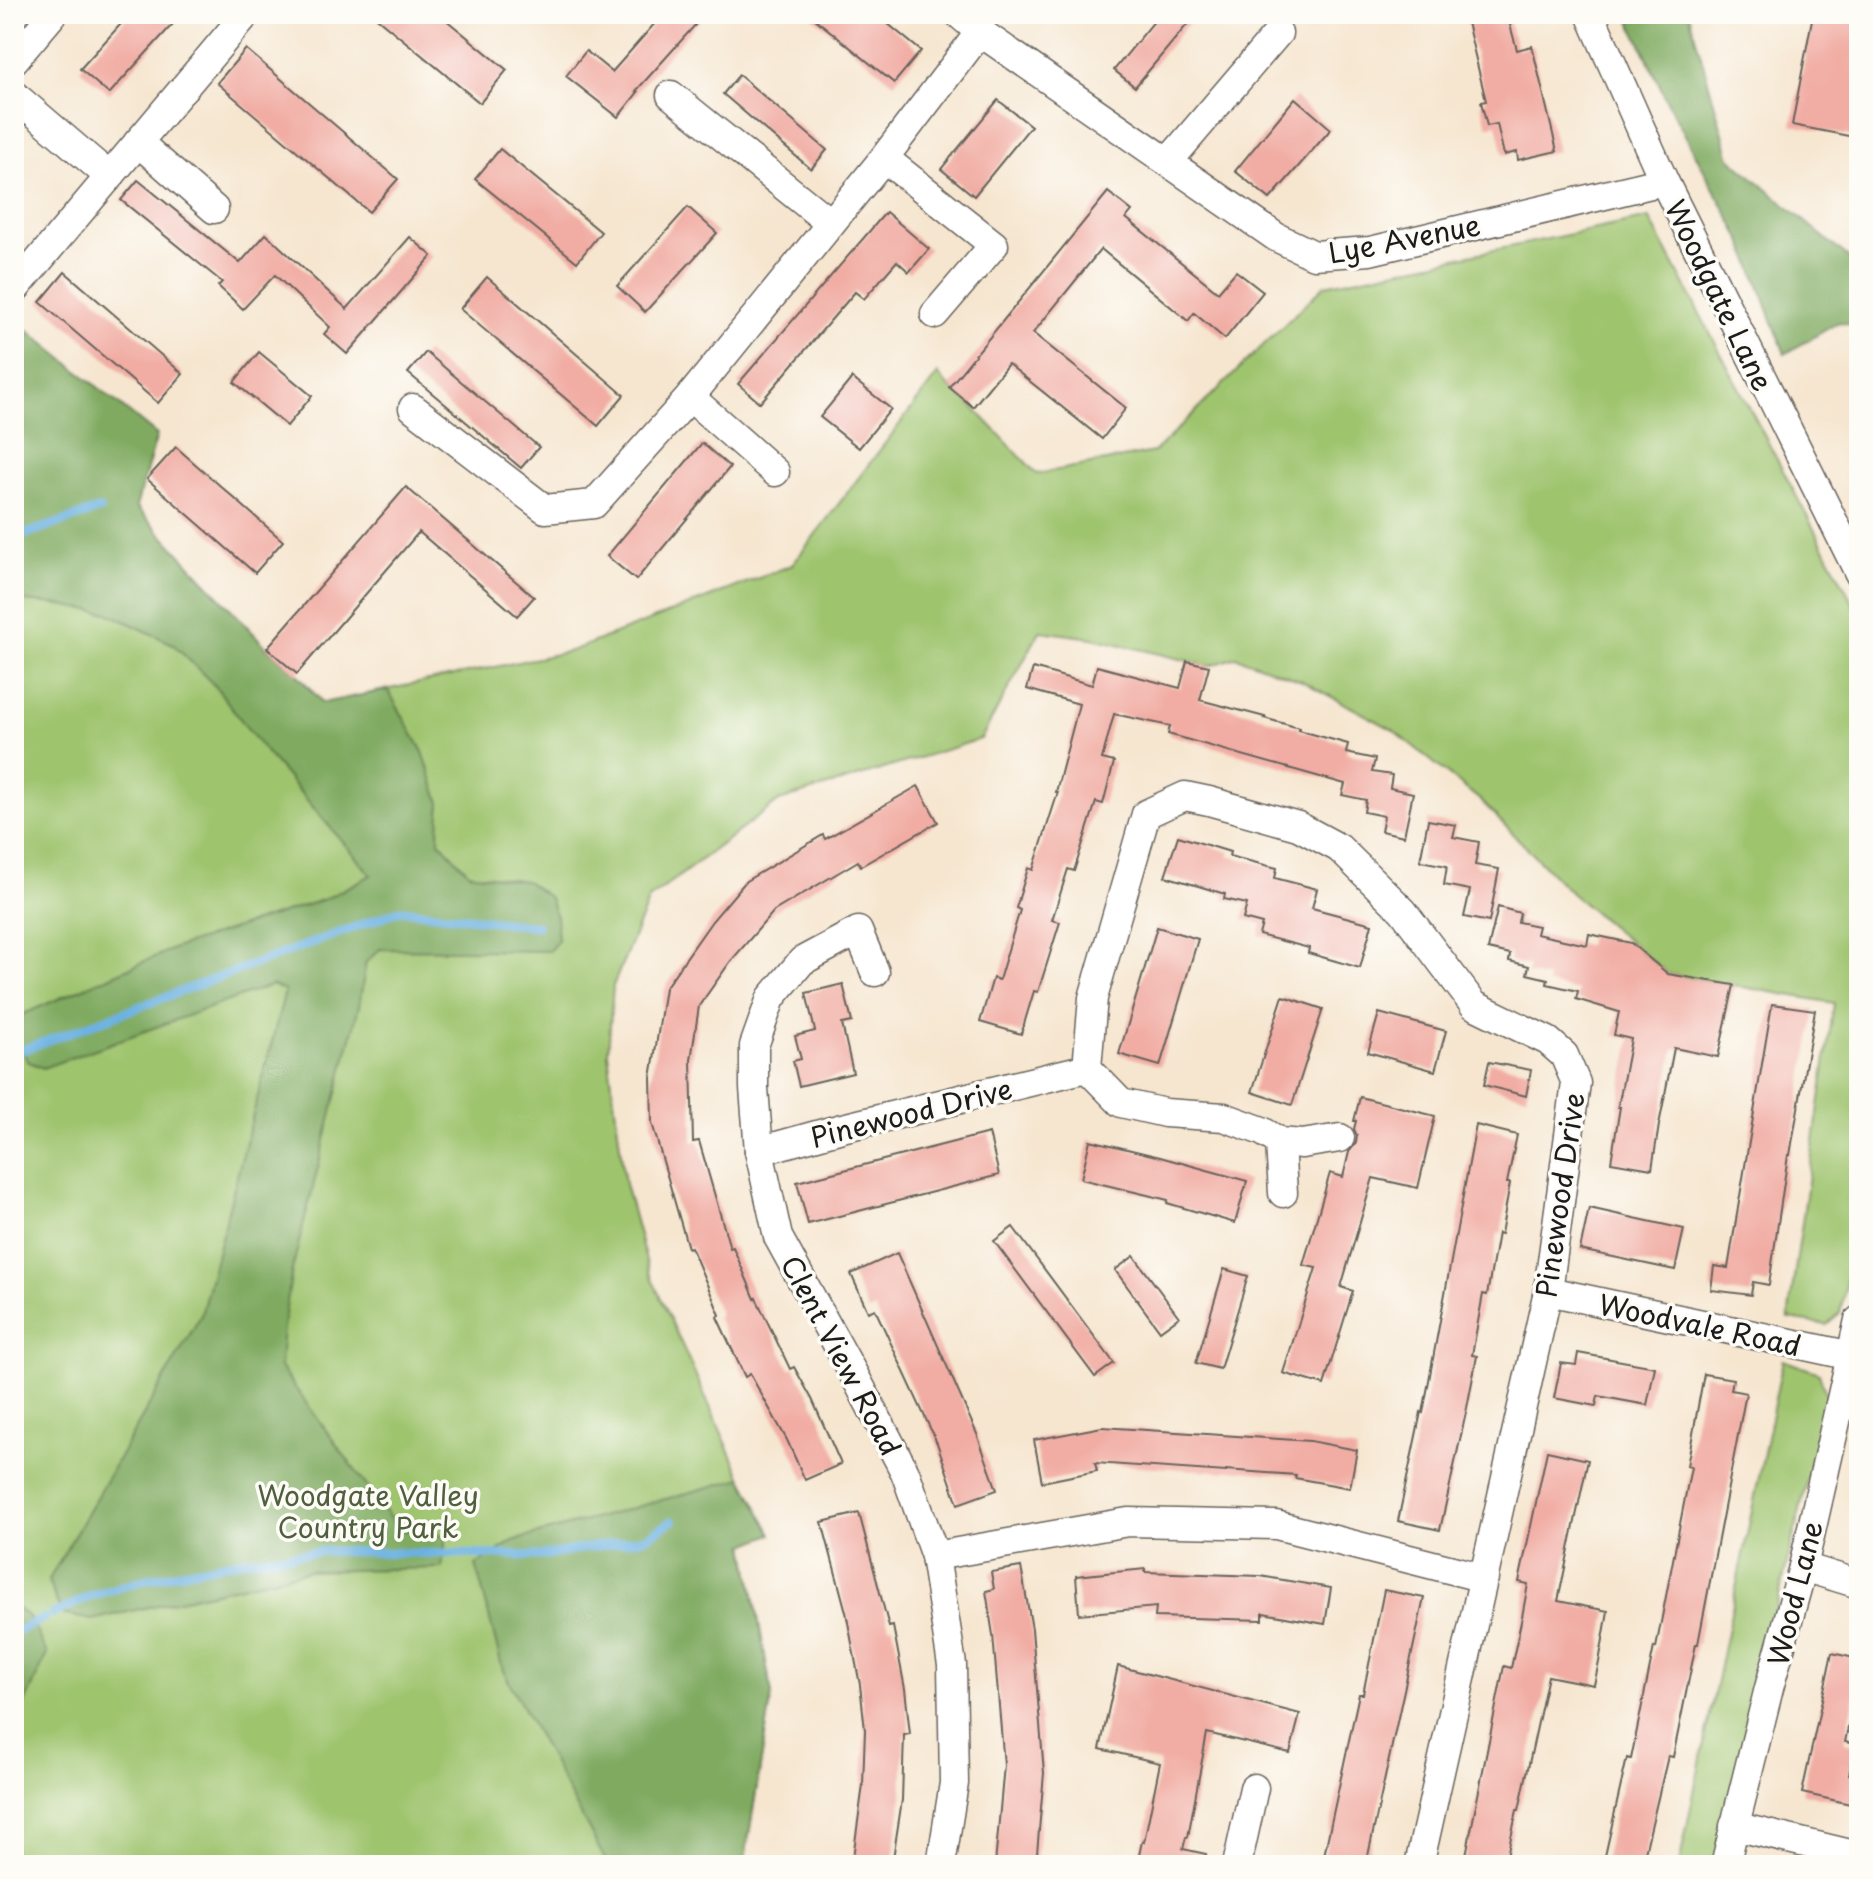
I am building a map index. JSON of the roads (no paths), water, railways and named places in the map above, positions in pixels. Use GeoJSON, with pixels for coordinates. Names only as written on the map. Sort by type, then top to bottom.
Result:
{"type":"FeatureCollection","features":[{"type":"Feature","properties":{"kind":"street"},"geometry":{"type":"LineString","coordinates":[[14,60],[53,14]]}},
{"type":"Feature","properties":{"kind":"street"},"geometry":{"type":"LineString","coordinates":[[14,290],[246,14]]}},
{"type":"Feature","properties":{"kind":"street","name":"Woodgate Lane"},"geometry":{"type":"LineString","coordinates":[[1590,14],[1664,181],[1859,573]]}},
{"type":"Feature","properties":{"kind":"street"},"geometry":{"type":"LineString","coordinates":[[413,408],[545,509],[594,504],[690,397],[884,158],[970,23]]}},
{"type":"Feature","properties":{"kind":"street","name":"Lye Avenue"},"geometry":{"type":"LineString","coordinates":[[970,23],[1276,237],[1314,255],[1370,251],[1664,181]]}},
{"type":"Feature","properties":{"kind":"street"},"geometry":{"type":"LineString","coordinates":[[1168,162],[1278,33]]}},
{"type":"Feature","properties":{"kind":"street"},"geometry":{"type":"LineString","coordinates":[[14,95],[110,177]]}},
{"type":"Feature","properties":{"kind":"street"},"geometry":{"type":"LineString","coordinates":[[671,95],[830,223]]}},
{"type":"Feature","properties":{"kind":"street"},"geometry":{"type":"LineString","coordinates":[[138,142],[214,209]]}},
{"type":"Feature","properties":{"kind":"street"},"geometry":{"type":"LineString","coordinates":[[884,158],[994,245],[935,314]]}},
{"type":"Feature","properties":{"kind":"street"},"geometry":{"type":"LineString","coordinates":[[690,397],[775,472]]}},
{"type":"Feature","properties":{"kind":"street","name":"Pinewood Drive"},"geometry":{"type":"LineString","coordinates":[[759,1151],[1087,1068],[1093,998],[1146,814],[1185,796],[1298,826],[1339,848],[1403,911],[1474,1005],[1548,1041],[1564,1055],[1576,1083],[1548,1291],[1419,1865]]}},
{"type":"Feature","properties":{"kind":"street","name":"Clent View Road"},"geometry":{"type":"LineString","coordinates":[[875,972],[858,931],[802,961],[771,998],[754,1046],[754,1088],[759,1151],[778,1237],[905,1472],[935,1556],[952,1665],[954,1783],[941,1865]]}},
{"type":"Feature","properties":{"kind":"street"},"geometry":{"type":"LineString","coordinates":[[1087,1068],[1121,1103],[1165,1113],[1224,1117],[1262,1131],[1280,1142],[1302,1144],[1340,1138]]}},
{"type":"Feature","properties":{"kind":"street"},"geometry":{"type":"LineString","coordinates":[[1280,1142],[1283,1193]]}},
{"type":"Feature","properties":{"kind":"street","name":"Woodvale Road"},"geometry":{"type":"LineString","coordinates":[[1548,1291],[1852,1356]]}},
{"type":"Feature","properties":{"kind":"street","name":"Wood Lane"},"geometry":{"type":"LineString","coordinates":[[1725,1865],[1803,1567],[1859,1320]]}},
{"type":"Feature","properties":{"kind":"street"},"geometry":{"type":"LineString","coordinates":[[935,1556],[1128,1522],[1276,1525],[1484,1578]]}},
{"type":"Feature","properties":{"kind":"street"},"geometry":{"type":"LineString","coordinates":[[1803,1567],[1859,1584]]}},
{"type":"Feature","properties":{"kind":"street"},"geometry":{"type":"LineString","coordinates":[[1237,1865],[1254,1788]]}},
{"type":"Feature","properties":{"kind":"street"},"geometry":{"type":"LineString","coordinates":[[1734,1826],[1859,1856]]}},
{"type":"Feature","properties":{"kind":"waterway"},"geometry":{"type":"LineString","coordinates":[[14,538],[100,509]]}},
{"type":"Feature","properties":{"kind":"waterway"},"geometry":{"type":"LineString","coordinates":[[14,1053],[401,910],[537,926]]}},
{"type":"Feature","properties":{"kind":"waterway"},"geometry":{"type":"LineString","coordinates":[[53,1614],[91,1596],[144,1580],[244,1560],[326,1551],[541,1556],[645,1538],[672,1521]]}},
{"type":"Feature","properties":{"kind":"waterway"},"geometry":{"type":"LineString","coordinates":[[14,1633],[44,1618]]}},
{"type":"Feature","properties":{"kind":"park label","name":"Woodgate Valley Country Park"},"geometry":{"type":"Point","coordinates":[368,1510]}}]}
